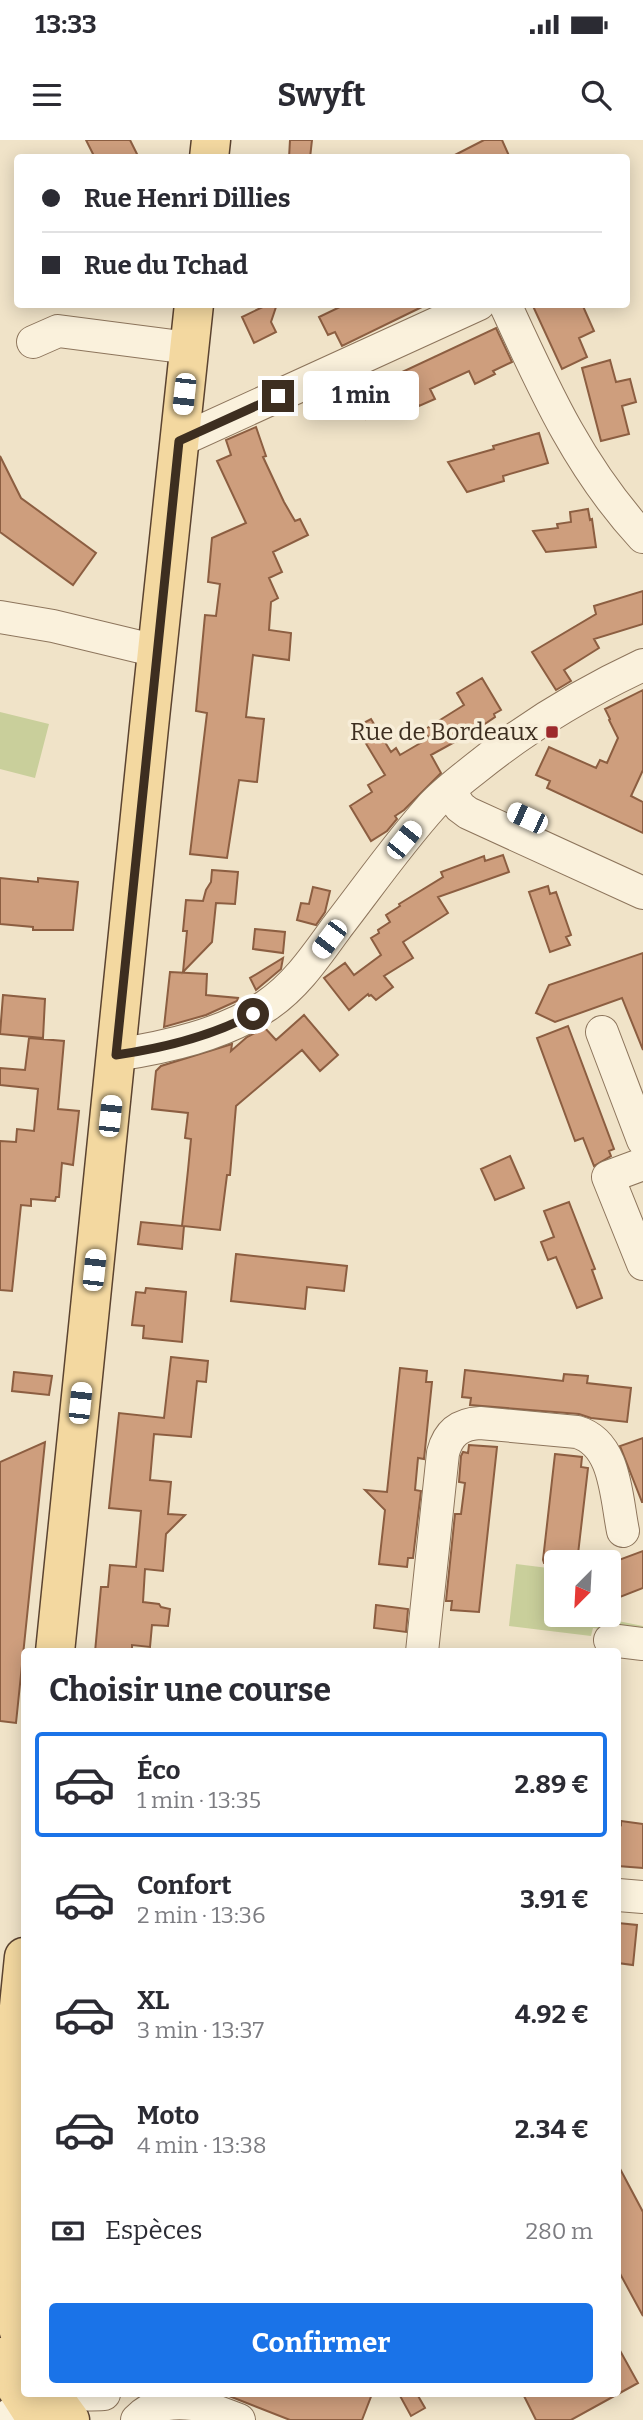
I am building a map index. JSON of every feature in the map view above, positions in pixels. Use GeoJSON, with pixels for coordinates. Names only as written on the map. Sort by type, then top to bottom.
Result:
{"type":"FeatureCollection","features":[{"type":"Feature","properties":{"kind":"main road"},"geometry":{"type":"LineString","coordinates":[[55,1648],[194,308]]}},
{"type":"Feature","properties":{"kind":"main road"},"geometry":{"type":"LineString","coordinates":[[21,1986],[2,2168],[3,2282],[21,2336]]}},
{"type":"Feature","properties":{"kind":"main road"},"geometry":{"type":"LineString","coordinates":[[0,2357],[21,2382]]}},
{"type":"Feature","properties":{"kind":"street"},"geometry":{"type":"LineString","coordinates":[[179,441],[470,308]]}},
{"type":"Feature","properties":{"kind":"street"},"geometry":{"type":"LineString","coordinates":[[507,308],[564,428],[588,468],[643,537]]}},
{"type":"Feature","properties":{"kind":"street"},"geometry":{"type":"LineString","coordinates":[[33,342],[58,331],[190,348]]}},
{"type":"Feature","properties":{"kind":"street"},"geometry":{"type":"LineString","coordinates":[[0,617],[53,626],[157,651]]}},
{"type":"Feature","properties":{"kind":"street"},"geometry":{"type":"LineString","coordinates":[[116,1055],[162,1048],[214,1031],[241,1020],[273,1000],[303,972],[419,822],[449,790],[496,752],[572,701],[643,665]]}},
{"type":"Feature","properties":{"kind":"street"},"geometry":{"type":"LineString","coordinates":[[449,790],[484,799],[643,872]]}},
{"type":"Feature","properties":{"kind":"street"},"geometry":{"type":"LineString","coordinates":[[449,790],[460,807],[468,813],[643,893]]}},
{"type":"Feature","properties":{"kind":"street"},"geometry":{"type":"LineString","coordinates":[[602,1032],[643,1140]]}},
{"type":"Feature","properties":{"kind":"street"},"geometry":{"type":"LineString","coordinates":[[643,1164],[608,1177],[643,1264]]}},
{"type":"Feature","properties":{"kind":"street"},"geometry":{"type":"LineString","coordinates":[[422,1648],[443,1453],[448,1439],[458,1429],[480,1423],[577,1432],[592,1438],[610,1464],[623,1531]]}},
{"type":"Feature","properties":{"kind":"street"},"geometry":{"type":"LineString","coordinates":[[610,1640],[643,1644]]}},
{"type":"Feature","properties":{"kind":"street"},"geometry":{"type":"LineString","coordinates":[[621,1895],[643,1897]]}},
{"type":"Feature","properties":{"kind":"street"},"geometry":{"type":"LineString","coordinates":[[0,2314],[21,2360]]}},
{"type":"Feature","properties":{"kind":"street"},"geometry":{"type":"LineString","coordinates":[[42,2407],[90,2397]]}},
{"type":"Feature","properties":{"kind":"street"},"geometry":{"type":"LineString","coordinates":[[137,2420],[154,2407],[182,2399],[239,2420]]}},
{"type":"Feature","properties":{"kind":"green space"},"geometry":{"type":"Polygon","coordinates":[[[0,712],[49,724],[35,778],[0,769],[0,712]]]}},
{"type":"Feature","properties":{"kind":"green space"},"geometry":{"type":"Polygon","coordinates":[[[516,1564],[544,1568],[544,1628],[593,1628],[591,1636],[509,1626],[516,1564]]]}},
{"type":"Feature","properties":{"kind":"green space"},"geometry":{"type":"Polygon","coordinates":[[[621,1622],[643,1626],[643,1634],[593,1628],[621,1628],[621,1622]]]}},
{"type":"Feature","properties":{"kind":"building"},"geometry":{"type":"Polygon","coordinates":[[[86,140],[130,140],[137,154],[93,154],[86,140]]]}},
{"type":"Feature","properties":{"kind":"building"},"geometry":{"type":"Polygon","coordinates":[[[290,140],[312,140],[310,154],[289,154],[290,140]]]}},
{"type":"Feature","properties":{"kind":"building"},"geometry":{"type":"Polygon","coordinates":[[[484,140],[502,140],[508,154],[457,154],[484,140]]]}},
{"type":"Feature","properties":{"kind":"building"},"geometry":{"type":"Polygon","coordinates":[[[261,308],[276,308],[271,322],[276,332],[254,343],[242,317],[261,308]]]}},
{"type":"Feature","properties":{"kind":"building"},"geometry":{"type":"Polygon","coordinates":[[[338,308],[420,308],[342,346],[335,332],[328,335],[319,317],[338,308]]]}},
{"type":"Feature","properties":{"kind":"building"},"geometry":{"type":"Polygon","coordinates":[[[534,308],[584,308],[594,331],[579,338],[587,357],[562,369],[534,308]]]}},
{"type":"Feature","properties":{"kind":"building"},"geometry":{"type":"Polygon","coordinates":[[[496,328],[512,362],[493,371],[495,374],[475,384],[469,371],[430,389],[435,399],[419,406],[414,397],[366,419],[353,395],[496,328]]]}},
{"type":"Feature","properties":{"kind":"building"},"geometry":{"type":"Polygon","coordinates":[[[610,360],[616,382],[630,379],[636,402],[622,406],[629,434],[601,441],[582,368],[610,360]]]}},
{"type":"Feature","properties":{"kind":"building"},"geometry":{"type":"Polygon","coordinates":[[[256,427],[266,456],[263,457],[284,502],[295,521],[300,519],[308,535],[273,552],[282,572],[269,578],[278,598],[271,602],[269,630],[291,633],[289,660],[253,655],[246,717],[264,719],[257,782],[239,780],[227,858],[190,854],[207,713],[196,711],[205,615],[216,616],[220,584],[208,582],[212,538],[246,523],[217,461],[231,455],[226,440],[256,427]]]}},
{"type":"Feature","properties":{"kind":"building"},"geometry":{"type":"Polygon","coordinates":[[[539,433],[548,463],[503,476],[504,481],[467,492],[448,462],[494,449],[493,446],[539,433]]]}},
{"type":"Feature","properties":{"kind":"building"},"geometry":{"type":"Polygon","coordinates":[[[0,456],[21,498],[96,553],[73,585],[0,532],[0,456]]]}},
{"type":"Feature","properties":{"kind":"building"},"geometry":{"type":"Polygon","coordinates":[[[588,509],[596,547],[546,552],[533,531],[558,528],[557,524],[571,522],[570,512],[588,509]]]}},
{"type":"Feature","properties":{"kind":"building"},"geometry":{"type":"Polygon","coordinates":[[[643,591],[643,624],[594,639],[599,648],[564,670],[571,681],[556,690],[532,652],[596,614],[594,606],[643,591]]]}},
{"type":"Feature","properties":{"kind":"building"},"geometry":{"type":"Polygon","coordinates":[[[482,678],[501,710],[473,732],[431,755],[441,773],[395,816],[397,819],[387,831],[371,841],[350,806],[372,792],[368,785],[385,775],[356,727],[371,719],[391,752],[396,748],[400,755],[429,738],[424,730],[464,705],[457,693],[482,678]]]}},
{"type":"Feature","properties":{"kind":"building"},"geometry":{"type":"Polygon","coordinates":[[[643,690],[643,770],[631,796],[643,802],[643,833],[547,788],[550,781],[536,775],[549,747],[596,768],[600,760],[607,763],[618,738],[605,709],[643,690]]]}},
{"type":"Feature","properties":{"kind":"building"},"geometry":{"type":"Polygon","coordinates":[[[503,855],[509,872],[438,897],[448,913],[403,942],[413,958],[384,976],[393,987],[376,1000],[368,994],[349,1010],[324,978],[345,963],[354,975],[381,955],[371,938],[390,922],[386,915],[443,877],[441,872],[484,856],[485,861],[503,855]]]}},
{"type":"Feature","properties":{"kind":"building"},"geometry":{"type":"Polygon","coordinates":[[[212,870],[238,872],[235,904],[216,903],[212,942],[183,972],[187,931],[183,931],[186,900],[203,901],[211,882],[212,870]]]}},
{"type":"Feature","properties":{"kind":"building"},"geometry":{"type":"Polygon","coordinates":[[[0,878],[78,882],[73,930],[33,930],[33,927],[0,924],[0,878]]]}},
{"type":"Feature","properties":{"kind":"building"},"geometry":{"type":"Polygon","coordinates":[[[548,886],[550,894],[556,892],[571,935],[566,937],[570,945],[550,952],[529,892],[548,886]]]}},
{"type":"Feature","properties":{"kind":"building"},"geometry":{"type":"Polygon","coordinates":[[[313,887],[330,891],[325,912],[316,925],[297,920],[301,903],[309,904],[313,887]]]}},
{"type":"Feature","properties":{"kind":"building"},"geometry":{"type":"Polygon","coordinates":[[[255,929],[285,932],[283,953],[253,949],[255,929]]]}},
{"type":"Feature","properties":{"kind":"building"},"geometry":{"type":"Polygon","coordinates":[[[643,953],[643,1050],[622,998],[555,1022],[536,1013],[549,985],[643,953]]]}},
{"type":"Feature","properties":{"kind":"building"},"geometry":{"type":"Polygon","coordinates":[[[283,958],[281,969],[256,990],[250,978],[283,958]]]}},
{"type":"Feature","properties":{"kind":"building"},"geometry":{"type":"Polygon","coordinates":[[[170,972],[207,974],[206,995],[238,998],[237,1001],[206,1015],[164,1027],[170,972]]]}},
{"type":"Feature","properties":{"kind":"building"},"geometry":{"type":"Polygon","coordinates":[[[3,995],[45,999],[43,1038],[0,1034],[3,995]]]}},
{"type":"Feature","properties":{"kind":"building"},"geometry":{"type":"Polygon","coordinates":[[[304,1015],[338,1055],[320,1071],[302,1050],[236,1106],[230,1175],[227,1175],[220,1230],[184,1226],[182,1249],[138,1244],[141,1222],[182,1226],[188,1170],[191,1139],[185,1138],[188,1113],[152,1109],[156,1071],[161,1066],[232,1044],[231,1051],[247,1037],[265,1028],[276,1040],[304,1015]]]}},
{"type":"Feature","properties":{"kind":"building"},"geometry":{"type":"Polygon","coordinates":[[[568,1026],[614,1149],[609,1151],[611,1156],[594,1166],[583,1138],[575,1141],[537,1038],[568,1026]]]}},
{"type":"Feature","properties":{"kind":"building"},"geometry":{"type":"Polygon","coordinates":[[[29,1038],[64,1041],[58,1109],[79,1111],[73,1165],[62,1163],[59,1197],[56,1197],[55,1201],[31,1199],[31,1206],[21,1205],[12,1291],[0,1290],[0,1141],[16,1142],[17,1129],[34,1131],[38,1089],[0,1085],[0,1068],[25,1070],[29,1038]]]}},
{"type":"Feature","properties":{"kind":"building"},"geometry":{"type":"Polygon","coordinates":[[[510,1156],[524,1188],[495,1200],[481,1169],[510,1156]]]}},
{"type":"Feature","properties":{"kind":"building"},"geometry":{"type":"Polygon","coordinates":[[[569,1202],[595,1269],[592,1270],[602,1298],[577,1308],[556,1257],[548,1260],[541,1242],[554,1237],[544,1211],[569,1202]]]}},
{"type":"Feature","properties":{"kind":"building"},"geometry":{"type":"Polygon","coordinates":[[[236,1254],[347,1266],[344,1291],[307,1287],[305,1309],[231,1301],[236,1254]]]}},
{"type":"Feature","properties":{"kind":"building"},"geometry":{"type":"Polygon","coordinates":[[[146,1288],[186,1292],[182,1342],[143,1338],[144,1326],[132,1325],[136,1292],[145,1293],[146,1288]]]}},
{"type":"Feature","properties":{"kind":"building"},"geometry":{"type":"Polygon","coordinates":[[[171,1357],[208,1361],[206,1382],[197,1381],[191,1437],[154,1434],[150,1480],[171,1482],[168,1514],[185,1515],[166,1534],[163,1571],[145,1569],[143,1602],[170,1609],[168,1626],[152,1625],[150,1647],[132,1645],[132,1648],[95,1648],[101,1587],[108,1587],[110,1565],[136,1567],[141,1511],[109,1508],[119,1413],[164,1418],[171,1357]]]}},
{"type":"Feature","properties":{"kind":"building"},"geometry":{"type":"Polygon","coordinates":[[[400,1368],[427,1371],[426,1382],[432,1382],[424,1459],[418,1458],[415,1490],[421,1491],[413,1558],[408,1558],[407,1567],[379,1564],[385,1510],[365,1490],[387,1492],[400,1368]]]}},
{"type":"Feature","properties":{"kind":"building"},"geometry":{"type":"Polygon","coordinates":[[[465,1370],[563,1381],[564,1374],[588,1376],[587,1383],[631,1388],[627,1422],[579,1414],[470,1405],[471,1398],[462,1397],[465,1370]]]}},
{"type":"Feature","properties":{"kind":"building"},"geometry":{"type":"Polygon","coordinates":[[[14,1372],[52,1376],[49,1395],[12,1391],[14,1372]]]}},
{"type":"Feature","properties":{"kind":"building"},"geometry":{"type":"Polygon","coordinates":[[[643,1438],[643,1502],[642,1502],[620,1446],[643,1438]]]}},
{"type":"Feature","properties":{"kind":"building"},"geometry":{"type":"Polygon","coordinates":[[[45,1442],[24,1648],[21,1648],[16,1723],[0,1721],[0,1462],[45,1442]]]}},
{"type":"Feature","properties":{"kind":"building"},"geometry":{"type":"Polygon","coordinates":[[[469,1445],[497,1447],[479,1612],[451,1610],[452,1601],[446,1601],[455,1514],[461,1514],[465,1483],[459,1482],[461,1456],[463,1452],[468,1453],[469,1445]]]}},
{"type":"Feature","properties":{"kind":"building"},"geometry":{"type":"Polygon","coordinates":[[[555,1454],[582,1457],[581,1467],[588,1468],[578,1550],[544,1550],[555,1454]]]}},
{"type":"Feature","properties":{"kind":"building"},"geometry":{"type":"Polygon","coordinates":[[[643,1551],[643,1588],[621,1597],[621,1559],[643,1551]]]}},
{"type":"Feature","properties":{"kind":"building"},"geometry":{"type":"Polygon","coordinates":[[[376,1605],[408,1609],[406,1632],[374,1628],[376,1605]]]}},
{"type":"Feature","properties":{"kind":"building"},"geometry":{"type":"Polygon","coordinates":[[[621,1821],[643,1824],[643,1868],[621,1866],[621,1821]]]}},
{"type":"Feature","properties":{"kind":"building"},"geometry":{"type":"Polygon","coordinates":[[[621,1923],[637,1925],[633,1965],[621,1963],[621,1923]]]}},
{"type":"Feature","properties":{"kind":"building"},"geometry":{"type":"Polygon","coordinates":[[[621,2171],[643,2212],[643,2316],[621,2276],[621,2171]]]}},
{"type":"Feature","properties":{"kind":"building"},"geometry":{"type":"Polygon","coordinates":[[[621,2352],[638,2383],[621,2392],[621,2352]]]}},
{"type":"Feature","properties":{"kind":"building"},"geometry":{"type":"Polygon","coordinates":[[[232,2397],[371,2397],[362,2420],[290,2420],[232,2397]]]}},
{"type":"Feature","properties":{"kind":"building"},"geometry":{"type":"Polygon","coordinates":[[[401,2397],[419,2397],[425,2408],[411,2416],[401,2397]]]}},
{"type":"Feature","properties":{"kind":"building"},"geometry":{"type":"Polygon","coordinates":[[[524,2397],[613,2397],[571,2420],[536,2420],[524,2397]]]}},
{"type":"Feature","properties":{"kind":"place","name":"Rue de Bordeaux"},"geometry":{"type":"Point","coordinates":[552,732]}},
{"type":"Feature","properties":{"kind":"route"},"geometry":{"type":"LineString","coordinates":[[253,1014],[214,1031],[162,1048],[116,1055],[179,441],[278,396]]}}]}
